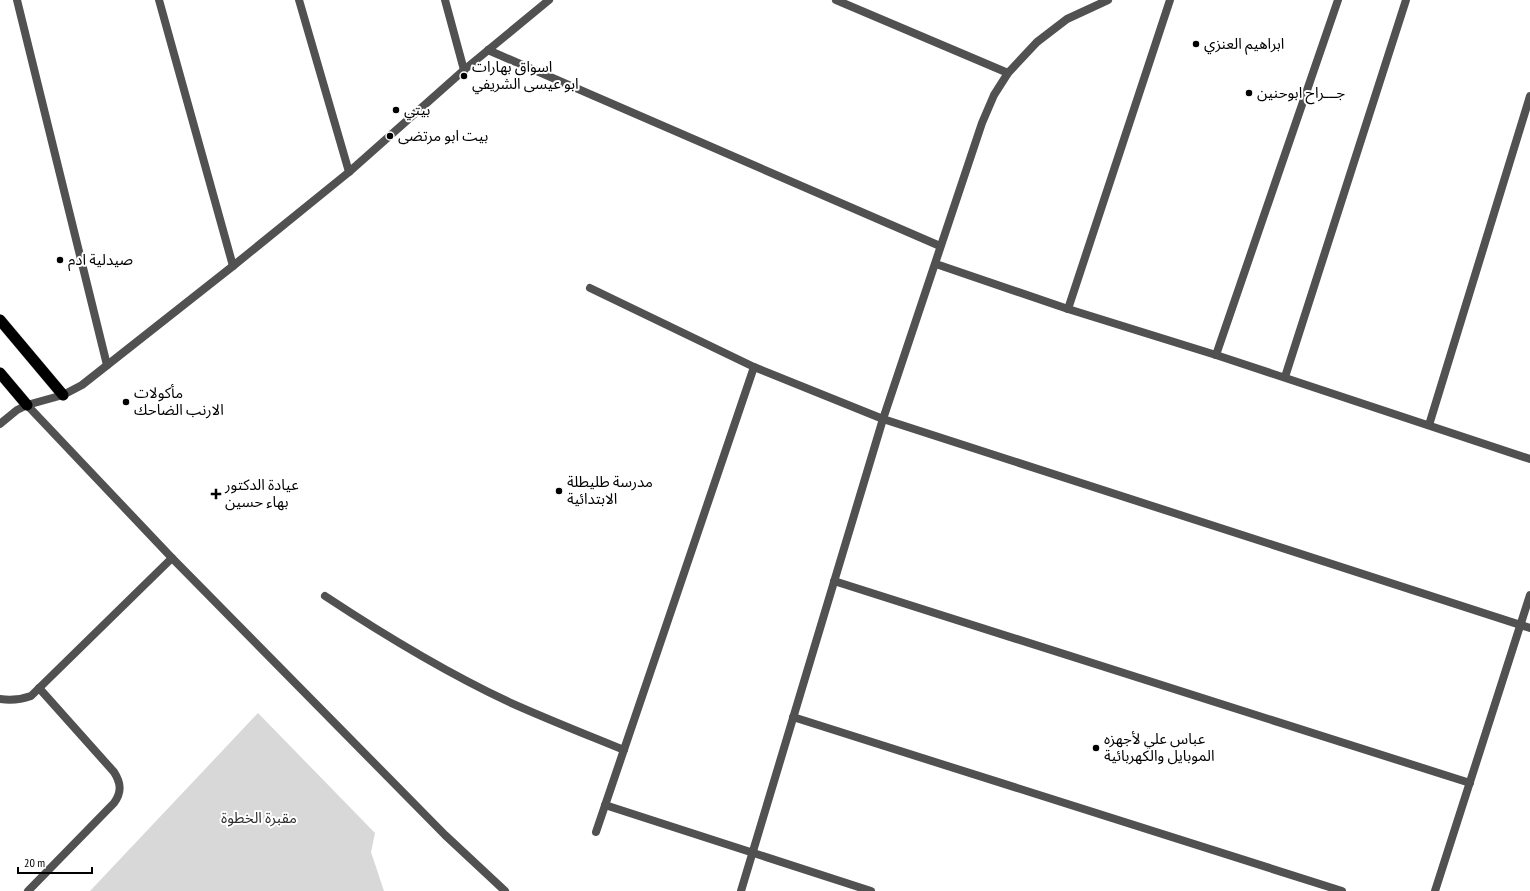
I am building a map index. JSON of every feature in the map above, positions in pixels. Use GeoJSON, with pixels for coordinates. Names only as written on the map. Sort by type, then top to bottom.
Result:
{"type":"FeatureCollection","features":[{"type":"Feature","properties":{"kind":"highway"},"geometry":{"type":"LineString","coordinates":[[0,320],[63,395]]}},
{"type":"Feature","properties":{"kind":"highway"},"geometry":{"type":"LineString","coordinates":[[0,373],[27,404]]}},
{"type":"Feature","properties":{"kind":"street"},"geometry":{"type":"LineString","coordinates":[[17,0],[108,365]]}},
{"type":"Feature","properties":{"kind":"street"},"geometry":{"type":"LineString","coordinates":[[158,0],[233,266]]}},
{"type":"Feature","properties":{"kind":"street"},"geometry":{"type":"LineString","coordinates":[[298,0],[349,172]]}},
{"type":"Feature","properties":{"kind":"street"},"geometry":{"type":"LineString","coordinates":[[445,0],[464,70]]}},
{"type":"Feature","properties":{"kind":"street"},"geometry":{"type":"LineString","coordinates":[[0,424],[27,404],[63,395],[82,385],[108,365],[349,172],[464,70],[549,0]]}},
{"type":"Feature","properties":{"kind":"street"},"geometry":{"type":"LineString","coordinates":[[836,0],[1008,73]]}},
{"type":"Feature","properties":{"kind":"street"},"geometry":{"type":"LineString","coordinates":[[740,891],[883,419],[982,123],[994,96],[1008,73],[1037,42],[1068,19],[1108,0]]}},
{"type":"Feature","properties":{"kind":"street"},"geometry":{"type":"LineString","coordinates":[[1068,309],[1170,0]]}},
{"type":"Feature","properties":{"kind":"street"},"geometry":{"type":"LineString","coordinates":[[1216,355],[1338,0]]}},
{"type":"Feature","properties":{"kind":"street"},"geometry":{"type":"LineString","coordinates":[[1285,378],[1406,0]]}},
{"type":"Feature","properties":{"kind":"street"},"geometry":{"type":"LineString","coordinates":[[488,50],[940,246]]}},
{"type":"Feature","properties":{"kind":"street"},"geometry":{"type":"LineString","coordinates":[[1429,425],[1530,96]]}},
{"type":"Feature","properties":{"kind":"street"},"geometry":{"type":"LineString","coordinates":[[936,264],[1068,309],[1216,355],[1530,459]]}},
{"type":"Feature","properties":{"kind":"street"},"geometry":{"type":"LineString","coordinates":[[590,288],[754,367],[883,419],[1530,628]]}},
{"type":"Feature","properties":{"kind":"street"},"geometry":{"type":"LineString","coordinates":[[596,832],[754,367]]}},
{"type":"Feature","properties":{"kind":"street"},"geometry":{"type":"LineString","coordinates":[[27,404],[172,558],[445,834],[505,891]]}},
{"type":"Feature","properties":{"kind":"street"},"geometry":{"type":"LineString","coordinates":[[0,699],[9,701],[20,700],[31,696],[172,558]]}},
{"type":"Feature","properties":{"kind":"street"},"geometry":{"type":"LineString","coordinates":[[834,581],[1470,783]]}},
{"type":"Feature","properties":{"kind":"street"},"geometry":{"type":"LineString","coordinates":[[325,596],[362,620],[454,674],[509,702],[624,750]]}},
{"type":"Feature","properties":{"kind":"street"},"geometry":{"type":"LineString","coordinates":[[1434,891],[1530,596]]}},
{"type":"Feature","properties":{"kind":"street"},"geometry":{"type":"LineString","coordinates":[[28,891],[114,803],[120,792],[118,778],[114,772],[39,688]]}},
{"type":"Feature","properties":{"kind":"street"},"geometry":{"type":"LineString","coordinates":[[793,717],[1342,891]]}},
{"type":"Feature","properties":{"kind":"street"},"geometry":{"type":"LineString","coordinates":[[605,806],[872,891]]}},
{"type":"Feature","properties":{"kind":"green space","name":"مقبرة الخطوة"},"geometry":{"type":"Polygon","coordinates":[[[258,713],[375,833],[371,852],[384,891],[90,891],[258,713]]]}},
{"type":"Feature","properties":{"kind":"place","name":"ابراهيم العنزي"},"geometry":{"type":"Point","coordinates":[1196,44]}},
{"type":"Feature","properties":{"kind":"place","name":"اسواق بهارات ابو عيسى الشريفي"},"geometry":{"type":"Point","coordinates":[464,76]}},
{"type":"Feature","properties":{"kind":"place","name":"جـــراح ابوحنين"},"geometry":{"type":"Point","coordinates":[1249,93]}},
{"type":"Feature","properties":{"kind":"place","name":"بيتي"},"geometry":{"type":"Point","coordinates":[396,110]}},
{"type":"Feature","properties":{"kind":"place","name":"بيت ابو مرتضى"},"geometry":{"type":"Point","coordinates":[390,136]}},
{"type":"Feature","properties":{"kind":"place","name":"صيدلية ادم"},"geometry":{"type":"Point","coordinates":[60,260]}},
{"type":"Feature","properties":{"kind":"place","name":"مأكولات الارنب الضاحك"},"geometry":{"type":"Point","coordinates":[126,402]}},
{"type":"Feature","properties":{"kind":"place","name":"مدرسة طليطلة الابتدائية"},"geometry":{"type":"Point","coordinates":[559,491]}},
{"type":"Feature","properties":{"kind":"place","name":"عيادة الدكتور بهاء حسين"},"geometry":{"type":"Point","coordinates":[216,494]}},
{"type":"Feature","properties":{"kind":"place","name":"عباس علي لأجهزه الموبايل والكهربائية"},"geometry":{"type":"Point","coordinates":[1096,748]}}]}
